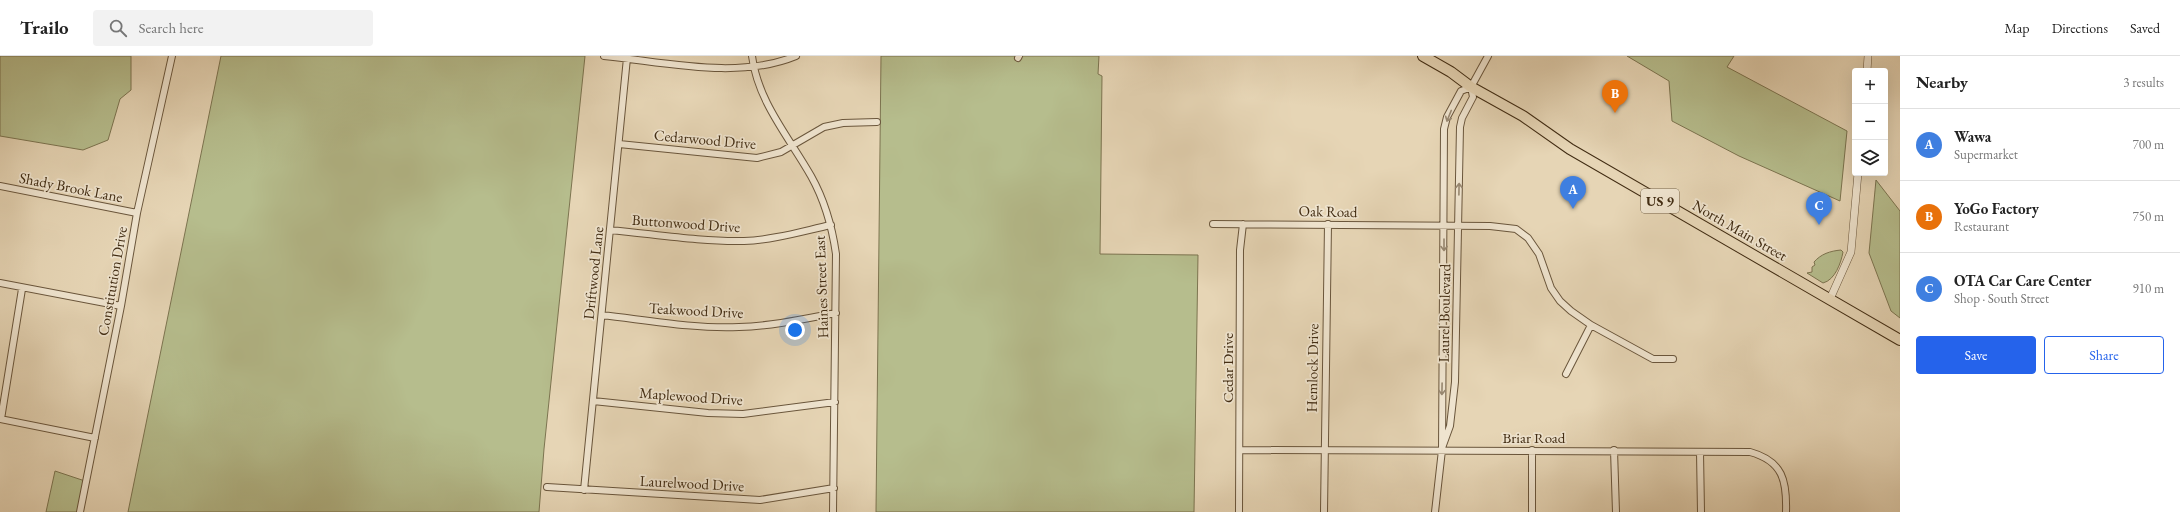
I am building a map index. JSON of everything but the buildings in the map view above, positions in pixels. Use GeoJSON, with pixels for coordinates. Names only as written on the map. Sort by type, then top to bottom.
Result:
{"type":"FeatureCollection","features":[{"type":"Feature","properties":{"kind":"highway","name":"North Main Street"},"geometry":{"type":"LineString","coordinates":[[1423,56],[1451,72],[1471,87],[1523,116],[1570,149],[1900,340]]}},
{"type":"Feature","properties":{"kind":"street","name":"Constitution Drive"},"geometry":{"type":"LineString","coordinates":[[80,512],[121,306],[137,213],[172,56]]}},
{"type":"Feature","properties":{"kind":"street"},"geometry":{"type":"LineString","coordinates":[[604,56],[730,70],[780,63],[796,56]]}},
{"type":"Feature","properties":{"kind":"street","name":"Haines Street East"},"geometry":{"type":"LineString","coordinates":[[752,56],[759,86],[768,105],[812,176],[832,225],[836,254],[834,512]]}},
{"type":"Feature","properties":{"kind":"street","name":"Laurel Boulevard"},"geometry":{"type":"LineString","coordinates":[[1435,512],[1442,450],[1444,141],[1447,117],[1462,91],[1471,87],[1488,56]]}},
{"type":"Feature","properties":{"kind":"street"},"geometry":{"type":"LineString","coordinates":[[1867,68],[1868,56]]}},
{"type":"Feature","properties":{"kind":"street","name":"Driftwood Lane"},"geometry":{"type":"LineString","coordinates":[[584,490],[627,58]]}},
{"type":"Feature","properties":{"kind":"street","name":"Laurel Boulevard"},"geometry":{"type":"LineString","coordinates":[[1442,450],[1450,426],[1455,396],[1460,127],[1462,118],[1473,96],[1471,87]]}},
{"type":"Feature","properties":{"kind":"street","name":"Cedarwood Drive"},"geometry":{"type":"LineString","coordinates":[[618,144],[756,158],[781,152],[792,144],[824,127],[843,123],[877,122]]}},
{"type":"Feature","properties":{"kind":"street"},"geometry":{"type":"LineString","coordinates":[[1444,174],[1459,175]]}},
{"type":"Feature","properties":{"kind":"street"},"geometry":{"type":"LineString","coordinates":[[1830,299],[1850,252],[1858,176]]}},
{"type":"Feature","properties":{"kind":"street","name":"Shady Brook Lane"},"geometry":{"type":"LineString","coordinates":[[0,186],[137,213]]}},
{"type":"Feature","properties":{"kind":"street","name":"Oak Road"},"geometry":{"type":"LineString","coordinates":[[1213,224],[1458,226],[1502,227],[1516,229],[1533,243],[1539,254],[1552,288],[1560,301],[1592,325],[1653,358],[1673,359]]}},
{"type":"Feature","properties":{"kind":"street","name":"Cedar Drive"},"geometry":{"type":"LineString","coordinates":[[1239,512],[1240,250],[1243,224]]}},
{"type":"Feature","properties":{"kind":"street","name":"Hemlock Drive"},"geometry":{"type":"LineString","coordinates":[[1324,512],[1328,224]]}},
{"type":"Feature","properties":{"kind":"street","name":"Buttonwood Drive"},"geometry":{"type":"LineString","coordinates":[[610,230],[715,241],[745,241],[770,238],[832,225]]}},
{"type":"Feature","properties":{"kind":"street"},"geometry":{"type":"LineString","coordinates":[[0,283],[22,289],[121,306]]}},
{"type":"Feature","properties":{"kind":"street"},"geometry":{"type":"LineString","coordinates":[[22,289],[0,419],[95,438]]}},
{"type":"Feature","properties":{"kind":"street","name":"Teakwood Drive"},"geometry":{"type":"LineString","coordinates":[[602,315],[688,325],[738,327],[789,322],[836,313]]}},
{"type":"Feature","properties":{"kind":"street"},"geometry":{"type":"LineString","coordinates":[[1566,374],[1592,325]]}},
{"type":"Feature","properties":{"kind":"street","name":"Maplewood Drive"},"geometry":{"type":"LineString","coordinates":[[593,401],[743,414],[835,402]]}},
{"type":"Feature","properties":{"kind":"street","name":"Briar Road"},"geometry":{"type":"LineString","coordinates":[[1240,450],[1614,450],[1750,452],[1775,464],[1784,480],[1786,512]]}},
{"type":"Feature","properties":{"kind":"street"},"geometry":{"type":"LineString","coordinates":[[1532,450],[1532,512]]}},
{"type":"Feature","properties":{"kind":"street"},"geometry":{"type":"LineString","coordinates":[[1614,450],[1616,512]]}},
{"type":"Feature","properties":{"kind":"street"},"geometry":{"type":"LineString","coordinates":[[1700,452],[1701,512]]}},
{"type":"Feature","properties":{"kind":"street","name":"Laurelwood Drive"},"geometry":{"type":"LineString","coordinates":[[547,487],[760,500],[834,488]]}},
{"type":"Feature","properties":{"kind":"green space"},"geometry":{"type":"Polygon","coordinates":[[[0,56],[131,56],[131,90],[120,99],[108,140],[83,150],[0,136],[0,56]]]}},
{"type":"Feature","properties":{"kind":"green space"},"geometry":{"type":"Polygon","coordinates":[[[221,56],[585,56],[544,449],[539,512],[128,512],[221,56]]]}},
{"type":"Feature","properties":{"kind":"green space"},"geometry":{"type":"Polygon","coordinates":[[[881,56],[1099,56],[1098,74],[1102,76],[1100,254],[1198,255],[1194,512],[876,512],[881,56]]]}},
{"type":"Feature","properties":{"kind":"green space"},"geometry":{"type":"Polygon","coordinates":[[[1627,56],[1734,56],[1727,67],[1847,131],[1840,201],[1739,156],[1672,121],[1669,81],[1627,56]]]}},
{"type":"Feature","properties":{"kind":"green space"},"geometry":{"type":"Polygon","coordinates":[[[1876,180],[1900,211],[1900,318],[1891,311],[1869,253],[1876,180]]]}},
{"type":"Feature","properties":{"kind":"green space"},"geometry":{"type":"Polygon","coordinates":[[[1841,250],[1843,252],[1839,266],[1834,275],[1827,281],[1823,283],[1807,273],[1812,272],[1812,267],[1815,265],[1814,262],[1820,257],[1829,252],[1841,250]]]}},
{"type":"Feature","properties":{"kind":"green space"},"geometry":{"type":"Polygon","coordinates":[[[55,471],[85,481],[79,512],[46,512],[55,471]]]}},
{"type":"Feature","properties":{"kind":"place","name":"YoGo Factory"},"geometry":{"type":"Point","coordinates":[1615,113]}},
{"type":"Feature","properties":{"kind":"place","name":"Wawa"},"geometry":{"type":"Point","coordinates":[1573,209]}},
{"type":"Feature","properties":{"kind":"place","name":"OTA Car Care Center"},"geometry":{"type":"Point","coordinates":[1819,225]}}]}
